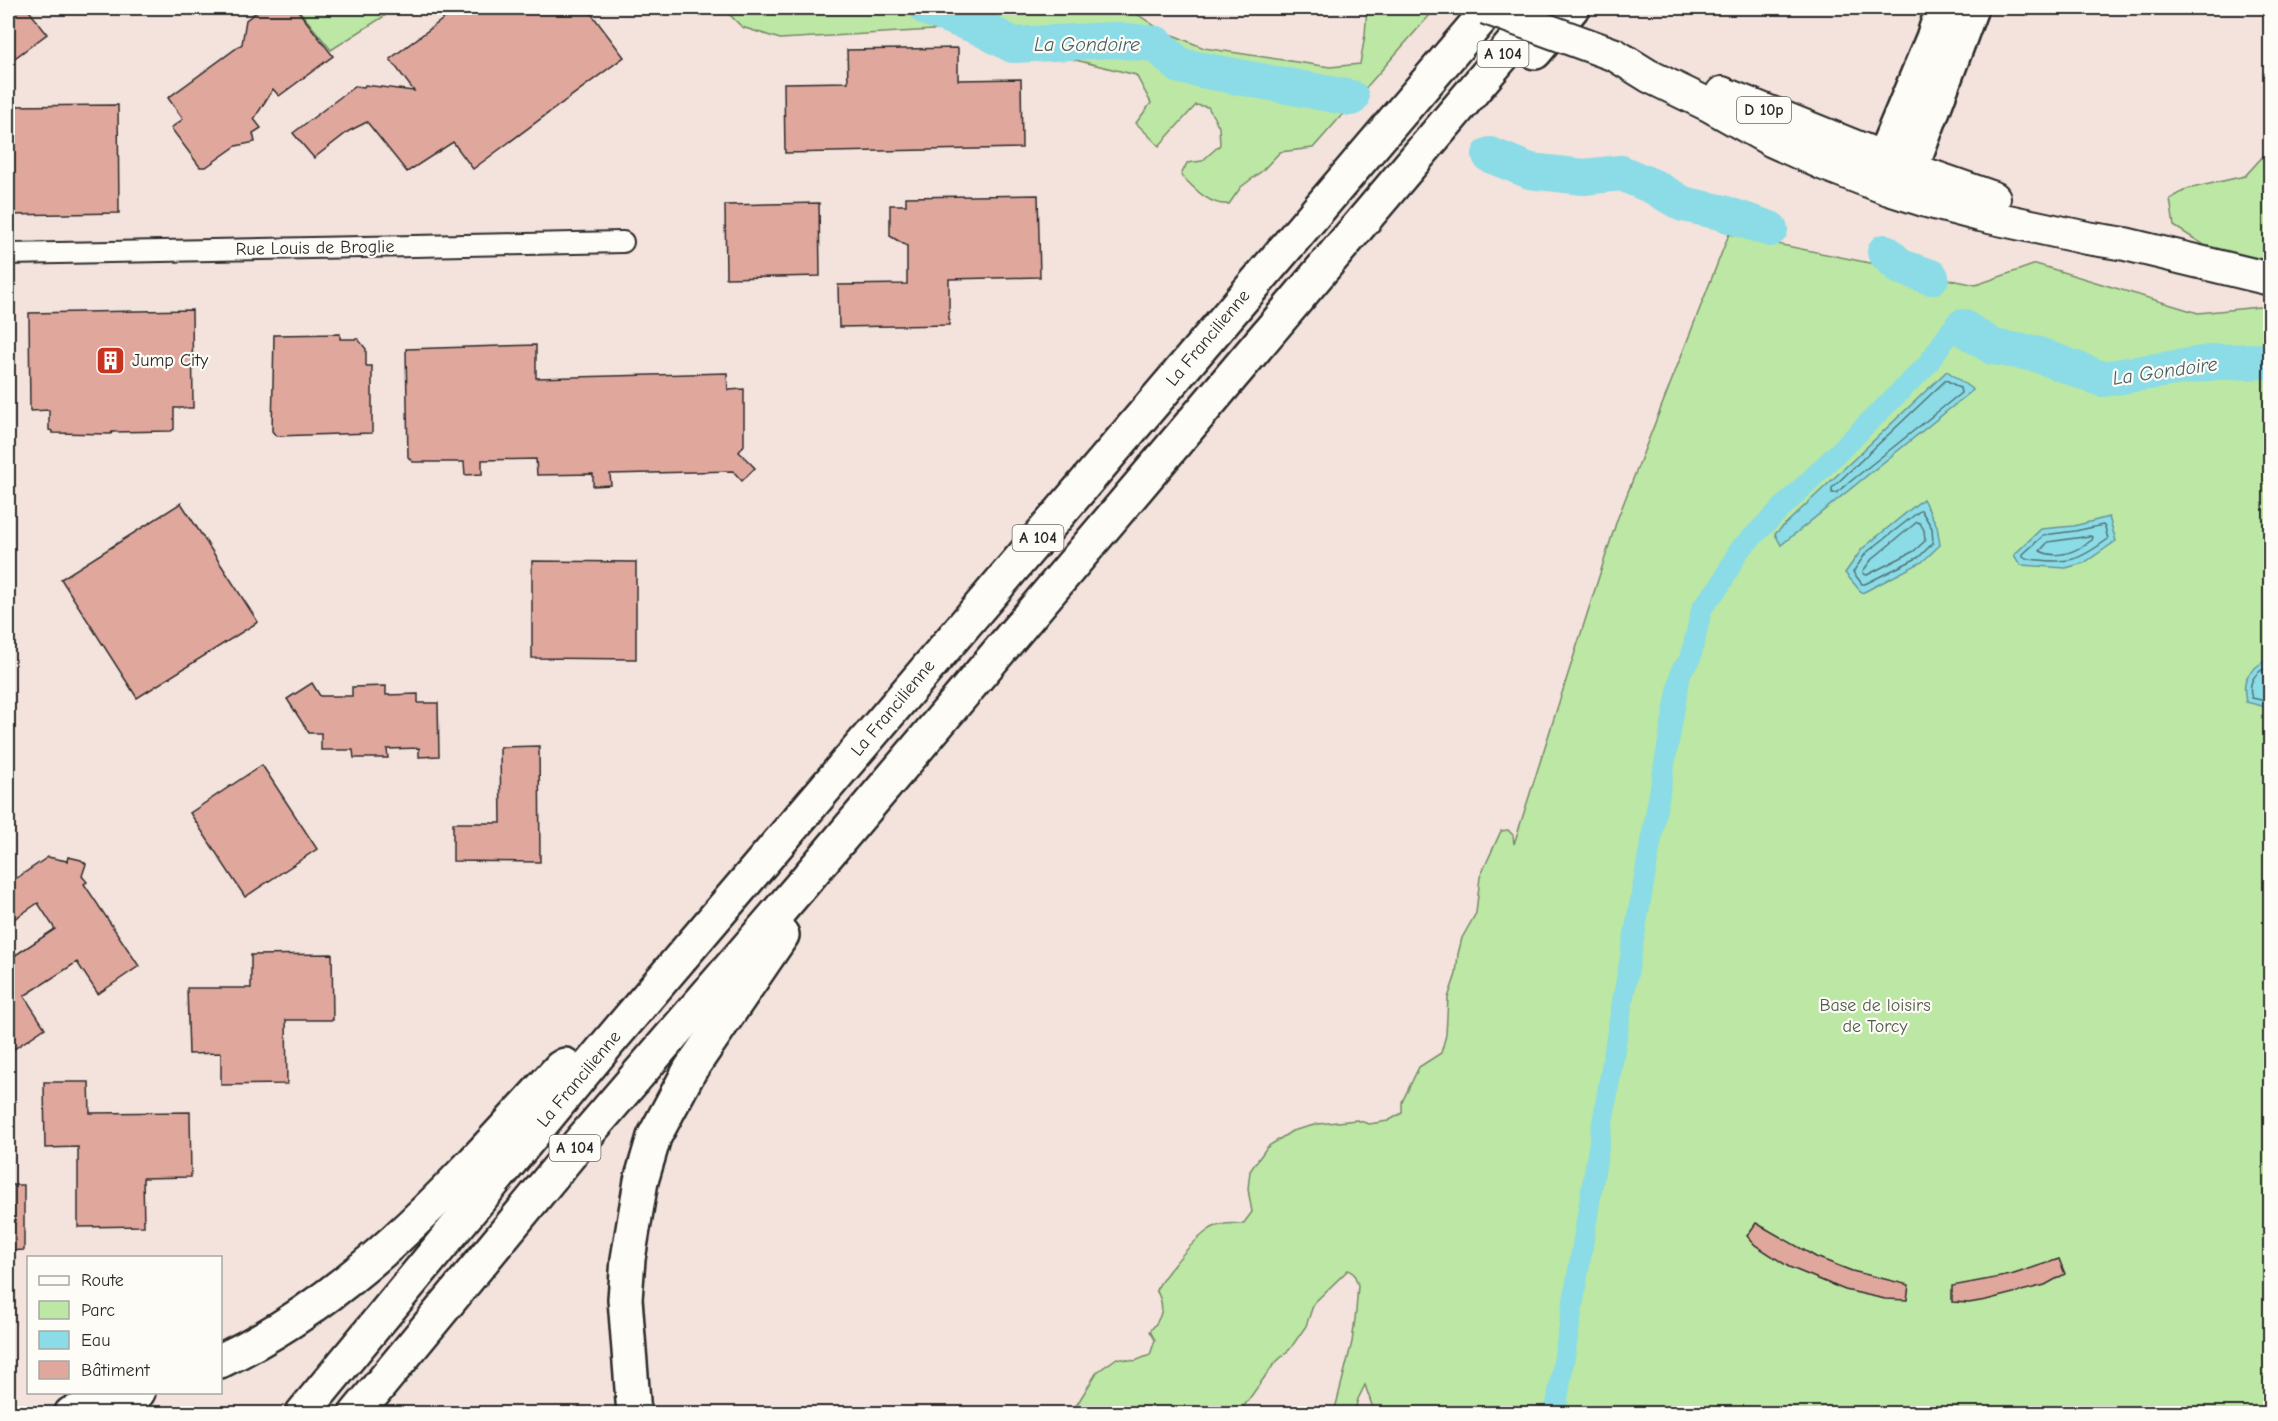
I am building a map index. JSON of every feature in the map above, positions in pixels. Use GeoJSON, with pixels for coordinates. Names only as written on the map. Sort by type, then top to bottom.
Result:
{"type":"FeatureCollection","features":[{"type":"Feature","properties":{"kind":"highway","name":"La Francilienne"},"geometry":{"type":"LineString","coordinates":[[302,1413],[609,1042],[1470,21],[1488,8]]}},
{"type":"Feature","properties":{"kind":"highway","name":"A 104"},"geometry":{"type":"LineString","coordinates":[[356,1413],[581,1141],[799,888],[1543,8]]}},
{"type":"Feature","properties":{"kind":"highway"},"geometry":{"type":"LineString","coordinates":[[1464,101],[1507,84],[1572,8]]}},
{"type":"Feature","properties":{"kind":"highway"},"geometry":{"type":"LineString","coordinates":[[1897,164],[1943,8]]}},
{"type":"Feature","properties":{"kind":"highway"},"geometry":{"type":"LineString","coordinates":[[1897,164],[1971,8]]}},
{"type":"Feature","properties":{"kind":"highway"},"geometry":{"type":"LineString","coordinates":[[634,1413],[625,1299],[628,1259],[641,1181],[654,1137],[690,1070],[789,925],[799,888]]}},
{"type":"Feature","properties":{"kind":"highway"},"geometry":{"type":"LineString","coordinates":[[222,1360],[259,1342],[321,1302],[389,1247],[462,1175],[560,1068],[609,1042]]}},
{"type":"Feature","properties":{"kind":"highway"},"geometry":{"type":"LineString","coordinates":[[71,1413],[132,1394]]}},
{"type":"Feature","properties":{"kind":"main road","name":"D 10p"},"geometry":{"type":"LineString","coordinates":[[1488,8],[1615,55],[1653,66],[1897,164],[2125,244]]}},
{"type":"Feature","properties":{"kind":"main road","name":"D 10p"},"geometry":{"type":"LineString","coordinates":[[1615,55],[1649,76],[1709,105],[1773,141],[1859,177],[1927,201],[1980,215],[2125,244],[2271,279]]}},
{"type":"Feature","properties":{"kind":"street","name":"Rue Louis de Broglie"},"geometry":{"type":"LineString","coordinates":[[8,254],[623,242]]}},
{"type":"Feature","properties":{"kind":"green space"},"geometry":{"type":"Polygon","coordinates":[[[297,8],[397,8],[331,50],[297,8]]]}},
{"type":"Feature","properties":{"kind":"green space"},"geometry":{"type":"Polygon","coordinates":[[[723,8],[1055,8],[1072,13],[1099,8],[1128,8],[1161,30],[1204,48],[1330,67],[1360,64],[1367,8],[1436,8],[1313,148],[1280,152],[1262,171],[1241,187],[1229,204],[1222,204],[1208,199],[1181,175],[1187,163],[1202,161],[1220,145],[1219,127],[1208,107],[1196,105],[1159,146],[1136,123],[1151,103],[1136,75],[951,29],[780,39],[742,27],[723,8]]]}},
{"type":"Feature","properties":{"kind":"green space"},"geometry":{"type":"Polygon","coordinates":[[[2270,140],[2270,261],[2204,245],[2174,226],[2170,199],[2187,189],[2245,176],[2265,154],[2270,140]]]}},
{"type":"Feature","properties":{"kind":"green space","name":"Base de loisirs de Torcy"},"geometry":{"type":"Polygon","coordinates":[[[1729,234],[1976,285],[2036,264],[2198,313],[2259,307],[2270,309],[2270,1413],[1375,1414],[1365,1385],[1354,1413],[1334,1413],[1352,1342],[1356,1311],[1358,1285],[1354,1274],[1348,1270],[1314,1303],[1306,1326],[1290,1349],[1274,1364],[1239,1413],[1071,1414],[1097,1372],[1117,1358],[1135,1361],[1150,1355],[1155,1340],[1150,1331],[1160,1317],[1162,1307],[1156,1290],[1180,1257],[1203,1234],[1218,1226],[1243,1224],[1252,1212],[1248,1189],[1250,1171],[1267,1147],[1292,1131],[1318,1124],[1357,1120],[1369,1124],[1388,1121],[1402,1113],[1402,1102],[1419,1067],[1441,1053],[1446,1035],[1448,998],[1456,974],[1462,938],[1476,913],[1480,877],[1501,831],[1508,830],[1513,835],[1514,844],[1617,520],[1729,234]]]}},
{"type":"Feature","properties":{"kind":"water"},"geometry":{"type":"Polygon","coordinates":[[[1947,371],[1973,390],[1781,545],[1775,534],[1947,371]]]}},
{"type":"Feature","properties":{"kind":"water"},"geometry":{"type":"Polygon","coordinates":[[[1923,499],[1937,526],[1940,545],[1922,562],[1862,593],[1845,573],[1862,549],[1923,499]]]}},
{"type":"Feature","properties":{"kind":"water"},"geometry":{"type":"Polygon","coordinates":[[[2109,517],[2116,541],[2084,563],[2066,568],[2020,565],[2014,555],[2041,529],[2074,526],[2109,517]]]}},
{"type":"Feature","properties":{"kind":"water"},"geometry":{"type":"Polygon","coordinates":[[[2263,662],[2270,662],[2270,708],[2246,702],[2246,679],[2252,670],[2263,662]]]}},
{"type":"Feature","properties":{"kind":"building"},"geometry":{"type":"Polygon","coordinates":[[[8,8],[27,8],[47,34],[8,63],[8,8]]]}},
{"type":"Feature","properties":{"kind":"building"},"geometry":{"type":"Polygon","coordinates":[[[262,8],[296,8],[333,56],[279,96],[273,89],[254,119],[261,128],[253,133],[255,142],[236,146],[206,167],[200,167],[171,128],[183,119],[168,98],[242,44],[246,20],[262,8]]]}},
{"type":"Feature","properties":{"kind":"building"},"geometry":{"type":"Polygon","coordinates":[[[458,8],[587,8],[624,57],[473,169],[453,142],[407,172],[367,122],[349,131],[314,158],[293,133],[355,86],[364,87],[365,85],[414,91],[390,59],[458,8]]]}},
{"type":"Feature","properties":{"kind":"building"},"geometry":{"type":"Polygon","coordinates":[[[958,48],[958,80],[1021,79],[1022,148],[785,153],[784,83],[848,82],[847,50],[958,48]]]}},
{"type":"Feature","properties":{"kind":"building"},"geometry":{"type":"Polygon","coordinates":[[[118,105],[119,213],[8,215],[8,106],[118,105]]]}},
{"type":"Feature","properties":{"kind":"building"},"geometry":{"type":"Polygon","coordinates":[[[1038,195],[1040,277],[949,279],[949,325],[839,327],[838,285],[907,284],[907,246],[890,236],[890,205],[906,205],[906,197],[1038,195]]]}},
{"type":"Feature","properties":{"kind":"building"},"geometry":{"type":"Polygon","coordinates":[[[819,203],[820,276],[726,278],[725,205],[819,203]]]}},
{"type":"Feature","properties":{"kind":"building","name":"Jump City"},"geometry":{"type":"Polygon","coordinates":[[[192,310],[193,408],[174,408],[174,429],[171,431],[112,432],[111,434],[52,433],[49,430],[49,410],[30,411],[29,313],[192,310]]]}},
{"type":"Feature","properties":{"kind":"building"},"geometry":{"type":"Polygon","coordinates":[[[340,334],[340,339],[358,339],[366,349],[366,366],[372,366],[372,433],[276,436],[272,431],[274,335],[340,334]]]}},
{"type":"Feature","properties":{"kind":"building"},"geometry":{"type":"Polygon","coordinates":[[[536,345],[536,378],[727,373],[728,390],[744,389],[744,445],[739,452],[755,468],[742,481],[733,471],[610,474],[611,485],[593,486],[593,474],[537,475],[536,459],[482,460],[482,474],[465,475],[464,462],[413,462],[408,457],[406,349],[536,345]]]}},
{"type":"Feature","properties":{"kind":"building"},"geometry":{"type":"Polygon","coordinates":[[[181,503],[258,622],[137,698],[61,579],[181,503]]]}},
{"type":"Feature","properties":{"kind":"building"},"geometry":{"type":"Polygon","coordinates":[[[532,561],[636,562],[636,659],[532,658],[532,561]]]}},
{"type":"Feature","properties":{"kind":"building"},"geometry":{"type":"Polygon","coordinates":[[[312,683],[320,696],[352,696],[352,687],[386,686],[386,695],[418,694],[418,703],[438,703],[439,756],[419,757],[419,748],[387,749],[388,758],[354,758],[353,750],[321,750],[321,733],[309,733],[287,699],[312,683]]]}},
{"type":"Feature","properties":{"kind":"building"},"geometry":{"type":"Polygon","coordinates":[[[539,746],[540,862],[453,861],[453,823],[501,823],[500,747],[539,746]]]}},
{"type":"Feature","properties":{"kind":"building"},"geometry":{"type":"Polygon","coordinates":[[[262,765],[317,849],[245,897],[190,813],[262,765]]]}},
{"type":"Feature","properties":{"kind":"building"},"geometry":{"type":"Polygon","coordinates":[[[48,857],[67,861],[68,857],[81,860],[86,864],[82,876],[87,882],[84,884],[139,966],[98,994],[77,962],[24,996],[45,1028],[8,1053],[8,960],[55,929],[38,903],[8,923],[8,884],[48,857]]]}},
{"type":"Feature","properties":{"kind":"building"},"geometry":{"type":"Polygon","coordinates":[[[332,954],[333,1020],[286,1020],[287,1084],[221,1085],[221,1053],[189,1054],[187,988],[251,988],[251,955],[332,954]]]}},
{"type":"Feature","properties":{"kind":"building"},"geometry":{"type":"Polygon","coordinates":[[[44,1082],[89,1082],[90,1113],[190,1112],[191,1177],[143,1178],[144,1226],[78,1227],[78,1147],[45,1148],[44,1082]]]}},
{"type":"Feature","properties":{"kind":"building"},"geometry":{"type":"Polygon","coordinates":[[[8,1185],[24,1185],[24,1250],[8,1251],[8,1185]]]}},
{"type":"Feature","properties":{"kind":"building"},"geometry":{"type":"Polygon","coordinates":[[[1756,1223],[1816,1257],[1852,1271],[1909,1285],[1907,1300],[1885,1299],[1845,1290],[1789,1267],[1755,1245],[1747,1236],[1756,1223]]]}},
{"type":"Feature","properties":{"kind":"building"},"geometry":{"type":"Polygon","coordinates":[[[2059,1259],[2065,1274],[2045,1285],[1986,1300],[1969,1303],[1952,1302],[1952,1286],[2011,1275],[2059,1259]]]}},
{"type":"Feature","properties":{"kind":"waterway","name":"La Gondoire"},"geometry":{"type":"LineString","coordinates":[[927,8],[979,27],[1013,45],[1114,40],[1156,44],[1180,66],[1351,98]]}},
{"type":"Feature","properties":{"kind":"waterway","name":"La Gondoire"},"geometry":{"type":"LineString","coordinates":[[1490,155],[1530,171],[1584,177],[1621,173],[1654,187],[1683,204],[1720,212],[1770,229]]}},
{"type":"Feature","properties":{"kind":"waterway","name":"La Gondoire"},"geometry":{"type":"LineString","coordinates":[[1885,252],[1901,267],[1931,277]]}},
{"type":"Feature","properties":{"kind":"waterway"},"geometry":{"type":"LineString","coordinates":[[1555,1414],[1619,1022],[1681,671],[1690,660],[1702,608],[1721,584],[1739,550],[1927,365],[1951,330],[1962,327]]}},
{"type":"Feature","properties":{"kind":"waterway","name":"La Gondoire"},"geometry":{"type":"LineString","coordinates":[[1962,327],[1993,347],[2036,354],[2102,379],[2216,362],[2270,361]]}},
{"type":"Feature","properties":{"kind":"place","name":"Jump City"},"geometry":{"type":"Point","coordinates":[111,360]}}]}
